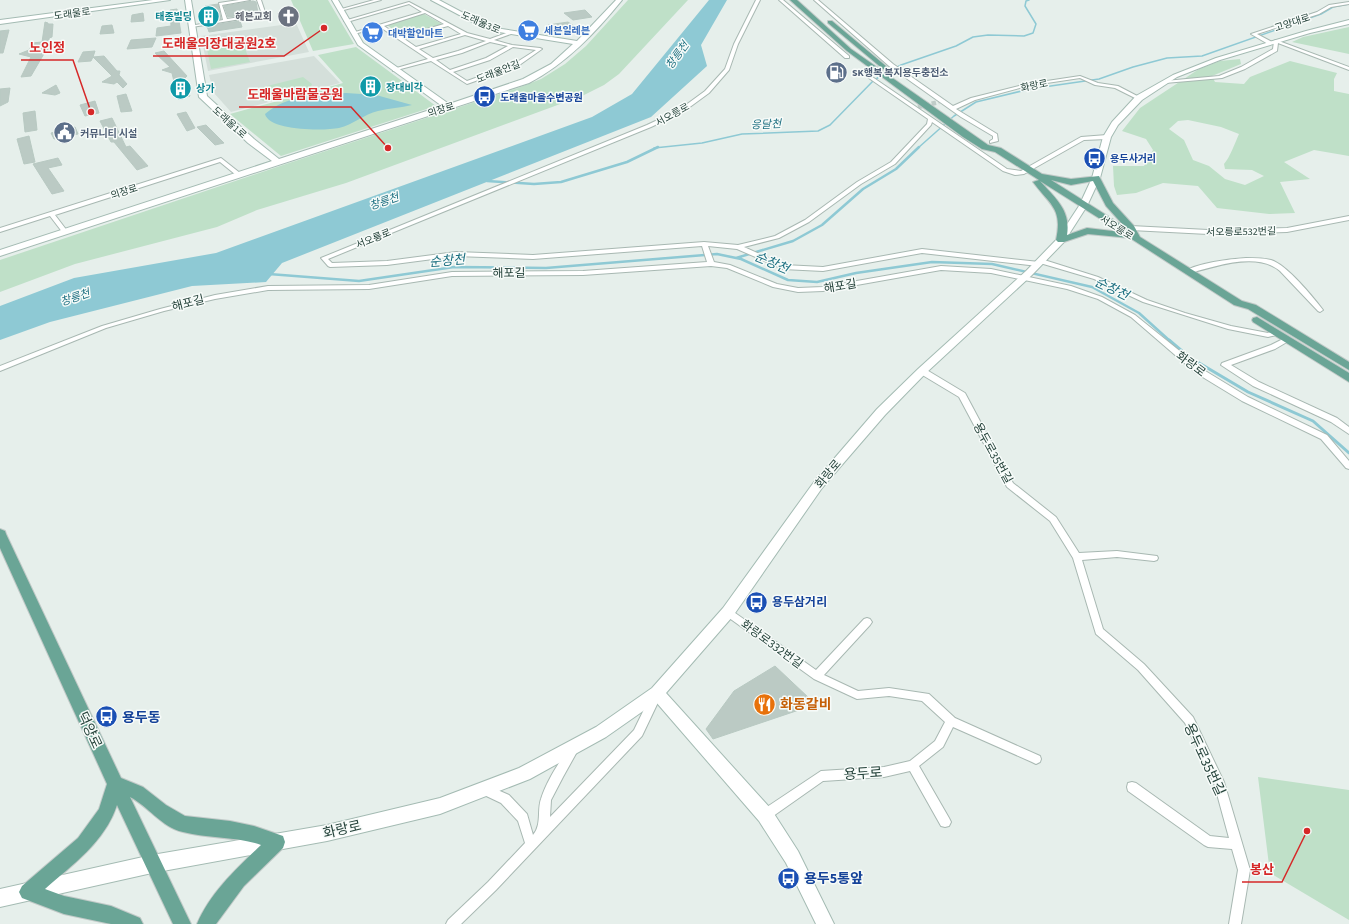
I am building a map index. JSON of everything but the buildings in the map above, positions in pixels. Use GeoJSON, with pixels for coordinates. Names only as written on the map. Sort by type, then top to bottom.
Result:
{"type":"FeatureCollection","features":[{"type":"Feature","properties":{"kind":"main road"},"geometry":{"type":"LineString","coordinates":[[793,0],[848,50],[887,78],[939,120]]}},
{"type":"Feature","properties":{"kind":"main road"},"geometry":{"type":"LineString","coordinates":[[804,0],[893,70],[953,111]]}},
{"type":"Feature","properties":{"kind":"main road","name":"서오릉로"},"geometry":{"type":"LineString","coordinates":[[953,111],[997,145],[998,150]]}},
{"type":"Feature","properties":{"kind":"main road","name":"서오릉로"},"geometry":{"type":"LineString","coordinates":[[939,120],[985,147],[998,150],[1083,206],[1134,235],[1187,272],[1238,303],[1252,307],[1349,367]]}},
{"type":"Feature","properties":{"kind":"main road"},"geometry":{"type":"LineString","coordinates":[[1030,172],[1071,182],[1096,178],[1109,204],[1134,235]]}},
{"type":"Feature","properties":{"kind":"main road"},"geometry":{"type":"LineString","coordinates":[[1030,172],[1060,207],[1064,223],[1061,240],[1087,231],[1134,235]]}},
{"type":"Feature","properties":{"kind":"main road","name":"서오릉로"},"geometry":{"type":"LineString","coordinates":[[1238,303],[1242,310],[1349,378]]}},
{"type":"Feature","properties":{"kind":"main road","name":"덕양로"},"geometry":{"type":"LineString","coordinates":[[0,534],[152,864],[182,924]]}},
{"type":"Feature","properties":{"kind":"main road"},"geometry":{"type":"LineString","coordinates":[[134,924],[112,915],[64,906],[28,892],[84,844],[106,812],[115,784],[138,792],[160,812],[183,824],[230,829],[254,834],[277,842],[234,884],[212,913],[206,924]]}},
{"type":"Feature","properties":{"kind":"street","name":"도래울로"},"geometry":{"type":"LineString","coordinates":[[0,22],[167,0]]}},
{"type":"Feature","properties":{"kind":"street","name":"도래울1로"},"geometry":{"type":"LineString","coordinates":[[188,0],[203,97],[251,141],[278,162]]}},
{"type":"Feature","properties":{"kind":"street"},"geometry":{"type":"LineString","coordinates":[[224,21],[220,4],[248,0]]}},
{"type":"Feature","properties":{"kind":"street"},"geometry":{"type":"LineString","coordinates":[[192,26],[264,15],[259,0]]}},
{"type":"Feature","properties":{"kind":"street"},"geometry":{"type":"LineString","coordinates":[[336,0],[340,10],[360,44],[448,107]]}},
{"type":"Feature","properties":{"kind":"street"},"geometry":{"type":"LineString","coordinates":[[340,10],[379,0]]}},
{"type":"Feature","properties":{"kind":"street","name":"도래울3로"},"geometry":{"type":"LineString","coordinates":[[434,0],[482,25],[509,33],[578,43]]}},
{"type":"Feature","properties":{"kind":"street","name":"의장로"},"geometry":{"type":"LineString","coordinates":[[0,253],[238,174],[448,107],[536,76],[558,62],[619,0]]}},
{"type":"Feature","properties":{"kind":"street","name":"서오릉로"},"geometry":{"type":"LineString","coordinates":[[758,0],[736,44],[727,69],[707,92],[681,110],[642,129],[324,258],[330,266],[387,263],[456,254],[533,257],[705,246],[740,248],[776,236],[807,221],[859,183],[893,163],[928,124],[930,119]]}},
{"type":"Feature","properties":{"kind":"street"},"geometry":{"type":"LineString","coordinates":[[781,0],[846,57]]}},
{"type":"Feature","properties":{"kind":"street"},"geometry":{"type":"LineString","coordinates":[[816,0],[893,70],[953,111]]}},
{"type":"Feature","properties":{"kind":"street","name":"도래울안길"},"geometry":{"type":"LineString","coordinates":[[346,21],[410,3],[465,34],[512,46],[540,49],[516,65],[467,83],[380,25]]}},
{"type":"Feature","properties":{"kind":"street","name":"고양대로"},"geometry":{"type":"LineString","coordinates":[[1273,42],[1253,34],[1318,13],[1330,6],[1349,3]]}},
{"type":"Feature","properties":{"kind":"street"},"geometry":{"type":"LineString","coordinates":[[354,33],[425,12]]}},
{"type":"Feature","properties":{"kind":"street","name":"화랑로"},"geometry":{"type":"LineString","coordinates":[[2,898],[152,864],[328,833],[440,806],[524,774],[601,732],[657,693],[728,612],[818,484],[881,412],[922,371],[1033,269],[1061,240],[1083,206],[1096,178],[1107,137],[1115,124],[1139,98],[1175,76],[1218,59],[1273,42],[1349,22]]}},
{"type":"Feature","properties":{"kind":"street"},"geometry":{"type":"LineString","coordinates":[[400,38],[447,25]]}},
{"type":"Feature","properties":{"kind":"street"},"geometry":{"type":"LineString","coordinates":[[395,70],[432,60],[490,41],[509,33]]}},
{"type":"Feature","properties":{"kind":"street"},"geometry":{"type":"LineString","coordinates":[[416,48],[465,34]]}},
{"type":"Feature","properties":{"kind":"street"},"geometry":{"type":"LineString","coordinates":[[1273,42],[1349,69]]}},
{"type":"Feature","properties":{"kind":"street","name":"화랑로"},"geometry":{"type":"LineString","coordinates":[[1165,82],[1220,77],[1243,68],[1275,50],[1273,42]]}},
{"type":"Feature","properties":{"kind":"street"},"geometry":{"type":"LineString","coordinates":[[450,71],[488,59],[512,46]]}},
{"type":"Feature","properties":{"kind":"street"},"geometry":{"type":"LineString","coordinates":[[865,73],[930,119],[939,120]]}},
{"type":"Feature","properties":{"kind":"street","name":"화랑로"},"geometry":{"type":"LineString","coordinates":[[953,111],[973,99],[1027,85],[1080,77],[1097,84],[1116,87],[1139,98]]}},
{"type":"Feature","properties":{"kind":"street"},"geometry":{"type":"LineString","coordinates":[[949,127],[1005,170],[1015,173],[1030,172],[1083,138],[1107,137]]}},
{"type":"Feature","properties":{"kind":"street","name":"의장로"},"geometry":{"type":"LineString","coordinates":[[0,230],[221,160],[238,174]]}},
{"type":"Feature","properties":{"kind":"street"},"geometry":{"type":"LineString","coordinates":[[51,214],[65,232]]}},
{"type":"Feature","properties":{"kind":"street","name":"서오릉로532번길"},"geometry":{"type":"LineString","coordinates":[[1134,235],[1287,230],[1349,218]]}},
{"type":"Feature","properties":{"kind":"street"},"geometry":{"type":"LineString","coordinates":[[705,246],[711,262]]}},
{"type":"Feature","properties":{"kind":"street","name":"화랑로"},"geometry":{"type":"LineString","coordinates":[[740,248],[784,267],[823,269],[922,251],[1033,269],[1069,287],[1100,298],[1133,316],[1199,371],[1245,400],[1324,437],[1349,466]]}},
{"type":"Feature","properties":{"kind":"street"},"geometry":{"type":"LineString","coordinates":[[1187,272],[1201,266],[1222,262],[1264,260],[1277,265],[1320,310]]}},
{"type":"Feature","properties":{"kind":"street","name":"해포길"},"geometry":{"type":"LineString","coordinates":[[0,369],[111,325],[215,297],[268,288],[370,287],[452,274],[583,273],[711,262],[728,266],[775,286],[798,290],[823,289],[941,268],[1033,269]]}},
{"type":"Feature","properties":{"kind":"street"},"geometry":{"type":"LineString","coordinates":[[1033,269],[1096,278],[1144,301],[1183,314],[1230,328],[1268,336],[1284,336]]}},
{"type":"Feature","properties":{"kind":"street"},"geometry":{"type":"LineString","coordinates":[[1284,336],[1272,347],[1225,365],[1256,384],[1334,420],[1349,431]]}},
{"type":"Feature","properties":{"kind":"street","name":"용두로35번길"},"geometry":{"type":"LineString","coordinates":[[922,371],[962,395],[1010,485],[1053,519],[1077,557],[1099,631],[1141,667],[1188,720],[1219,782],[1244,870],[1235,924]]}},
{"type":"Feature","properties":{"kind":"street"},"geometry":{"type":"LineString","coordinates":[[1077,557],[1117,554],[1154,558]]}},
{"type":"Feature","properties":{"kind":"street","name":"화랑로332번길"},"geometry":{"type":"LineString","coordinates":[[728,612],[817,676],[857,695],[889,692],[925,697],[951,721],[1036,759]]}},
{"type":"Feature","properties":{"kind":"street"},"geometry":{"type":"LineString","coordinates":[[817,676],[867,622]]}},
{"type":"Feature","properties":{"kind":"street"},"geometry":{"type":"LineString","coordinates":[[657,693],[765,815],[792,857],[825,924]]}},
{"type":"Feature","properties":{"kind":"street","name":"화랑로"},"geometry":{"type":"LineString","coordinates":[[452,924],[492,886],[638,733],[657,693]]}},
{"type":"Feature","properties":{"kind":"street","name":"용두로"},"geometry":{"type":"LineString","coordinates":[[765,815],[821,776],[884,772],[914,765],[939,744],[951,721]]}},
{"type":"Feature","properties":{"kind":"street"},"geometry":{"type":"LineString","coordinates":[[543,832],[546,800],[559,773],[575,746]]}},
{"type":"Feature","properties":{"kind":"street"},"geometry":{"type":"LineString","coordinates":[[914,765],[945,822]]}},
{"type":"Feature","properties":{"kind":"street"},"geometry":{"type":"LineString","coordinates":[[1132,787],[1208,841],[1236,844]]}},
{"type":"Feature","properties":{"kind":"street"},"geometry":{"type":"LineString","coordinates":[[484,789],[505,799],[524,818],[531,845]]}},
{"type":"Feature","properties":{"kind":"shaded area"},"geometry":{"type":"Polygon","coordinates":[[[296,23],[309,52],[208,71],[201,36],[296,23]]]}},
{"type":"Feature","properties":{"kind":"shaded area"},"geometry":{"type":"Polygon","coordinates":[[[314,56],[340,83],[231,112],[214,93],[209,75],[314,56]]]}},
{"type":"Feature","properties":{"kind":"green space"},"geometry":{"type":"Polygon","coordinates":[[[291,0],[328,0],[354,44],[313,51],[291,0]]]}},
{"type":"Feature","properties":{"kind":"green space"},"geometry":{"type":"Polygon","coordinates":[[[628,0],[688,0],[619,74],[604,85],[582,96],[346,183],[257,210],[217,227],[75,264],[0,292],[0,260],[518,88],[541,79],[565,64],[586,46],[628,0]]]}},
{"type":"Feature","properties":{"kind":"green space"},"geometry":{"type":"Polygon","coordinates":[[[424,14],[442,24],[402,36],[387,25],[424,14]]]}},
{"type":"Feature","properties":{"kind":"green space"},"geometry":{"type":"Polygon","coordinates":[[[1349,27],[1349,54],[1292,42],[1303,37],[1349,27]]]}},
{"type":"Feature","properties":{"kind":"green space"},"geometry":{"type":"Polygon","coordinates":[[[243,43],[250,62],[211,69],[207,49],[243,43]]]}},
{"type":"Feature","properties":{"kind":"green space"},"geometry":{"type":"Polygon","coordinates":[[[356,47],[436,106],[281,156],[230,114],[343,83],[318,55],[356,47]]]}},
{"type":"Feature","properties":{"kind":"green space"},"geometry":{"type":"Polygon","coordinates":[[[1240,59],[1241,64],[1212,76],[1215,82],[1244,84],[1250,77],[1290,61],[1337,73],[1334,79],[1334,91],[1349,94],[1349,156],[1314,150],[1284,162],[1310,179],[1280,182],[1295,213],[1269,214],[1217,208],[1198,186],[1163,183],[1136,193],[1117,195],[1114,186],[1113,166],[1144,166],[1153,150],[1146,139],[1122,131],[1140,108],[1199,69],[1220,61],[1240,59]],[[1188,120],[1178,121],[1169,129],[1184,140],[1193,160],[1209,166],[1225,179],[1245,185],[1264,176],[1252,170],[1225,169],[1224,164],[1239,134],[1221,127],[1188,120]]]}},
{"type":"Feature","properties":{"kind":"green space"},"geometry":{"type":"Polygon","coordinates":[[[303,77],[312,84],[310,89],[263,101],[251,90],[303,77]]]}},
{"type":"Feature","properties":{"kind":"green space"},"geometry":{"type":"Polygon","coordinates":[[[1258,777],[1349,790],[1349,920],[1270,873],[1258,777]]]}},
{"type":"Feature","properties":{"kind":"water","name":"창릉천"},"geometry":{"type":"Polygon","coordinates":[[[709,0],[727,0],[701,45],[707,66],[651,117],[282,263],[266,282],[192,286],[50,322],[0,340],[0,306],[74,278],[216,253],[592,117],[632,94],[709,0]]]}},
{"type":"Feature","properties":{"kind":"water"},"geometry":{"type":"Polygon","coordinates":[[[346,93],[376,95],[412,105],[373,112],[344,127],[332,129],[286,127],[269,120],[265,114],[293,99],[314,95],[346,93]]]}},
{"type":"Feature","properties":{"kind":"waterway","name":"응달천"},"geometry":{"type":"LineString","coordinates":[[656,148],[702,143],[742,134],[818,131],[830,125],[874,80],[901,65],[956,46],[973,37],[988,35],[1024,36],[1033,33],[1036,24],[1025,6],[1026,1],[1029,0]]}},
{"type":"Feature","properties":{"kind":"waterway"},"geometry":{"type":"LineString","coordinates":[[918,148],[954,116],[976,102],[1030,89],[1099,79],[1133,67],[1167,58],[1202,56],[1321,14],[1333,7],[1349,4]]}},
{"type":"Feature","properties":{"kind":"waterway"},"geometry":{"type":"LineString","coordinates":[[736,258],[793,241],[822,225],[863,189],[896,169],[919,147]]}},
{"type":"Feature","properties":{"kind":"waterway","name":"응달천"},"geometry":{"type":"LineString","coordinates":[[487,181],[534,184],[561,182],[627,162],[656,148]]}},
{"type":"Feature","properties":{"kind":"waterway","name":"순창천"},"geometry":{"type":"LineString","coordinates":[[269,274],[359,281],[454,267],[546,268],[717,254],[736,258]]}},
{"type":"Feature","properties":{"kind":"waterway","name":"순창천"},"geometry":{"type":"LineString","coordinates":[[736,258],[788,280],[817,282],[856,273],[932,262],[992,264],[1092,287],[1139,313],[1170,341]]}},
{"type":"Feature","properties":{"kind":"waterway","name":"순창천"},"geometry":{"type":"LineString","coordinates":[[1169,340],[1189,357],[1248,392],[1313,421],[1349,453]]}},
{"type":"Feature","properties":{"kind":"tunnel"},"geometry":{"type":"LineString","coordinates":[[918,107],[939,102]]}},
{"type":"Feature","properties":{"kind":"place","name":"태종빌딩"},"geometry":{"type":"Point","coordinates":[208,16]}},
{"type":"Feature","properties":{"kind":"place","name":"헤븐교회"},"geometry":{"type":"Point","coordinates":[288,16]}},
{"type":"Feature","properties":{"kind":"place","name":"도래울의장대공원2호"},"geometry":{"type":"Point","coordinates":[324,28]}},
{"type":"Feature","properties":{"kind":"place","name":"세븐일레븐"},"geometry":{"type":"Point","coordinates":[529,30]}},
{"type":"Feature","properties":{"kind":"place","name":"대박할인마트"},"geometry":{"type":"Point","coordinates":[373,33]}},
{"type":"Feature","properties":{"kind":"place","name":"SK행복 복지용두충전소"},"geometry":{"type":"Point","coordinates":[837,72]}},
{"type":"Feature","properties":{"kind":"place","name":"장대비각"},"geometry":{"type":"Point","coordinates":[370,87]}},
{"type":"Feature","properties":{"kind":"place","name":"상가"},"geometry":{"type":"Point","coordinates":[181,88]}},
{"type":"Feature","properties":{"kind":"place","name":"도래울마을수변공원"},"geometry":{"type":"Point","coordinates":[484,97]}},
{"type":"Feature","properties":{"kind":"place","name":"노인정"},"geometry":{"type":"Point","coordinates":[91,112]}},
{"type":"Feature","properties":{"kind":"place","name":"커뮤니티 시설"},"geometry":{"type":"Point","coordinates":[64,133]}},
{"type":"Feature","properties":{"kind":"place","name":"도래울바람물공원"},"geometry":{"type":"Point","coordinates":[388,148]}},
{"type":"Feature","properties":{"kind":"place","name":"용두사거리"},"geometry":{"type":"Point","coordinates":[1094,158]}},
{"type":"Feature","properties":{"kind":"place","name":"용두삼거리"},"geometry":{"type":"Point","coordinates":[757,602]}},
{"type":"Feature","properties":{"kind":"place","name":"화동갈비"},"geometry":{"type":"Point","coordinates":[764,704]}},
{"type":"Feature","properties":{"kind":"place","name":"용두동"},"geometry":{"type":"Point","coordinates":[107,717]}},
{"type":"Feature","properties":{"kind":"place","name":"봉산"},"geometry":{"type":"Point","coordinates":[1307,831]}},
{"type":"Feature","properties":{"kind":"place","name":"용두5통앞"},"geometry":{"type":"Point","coordinates":[788,878]}}]}
